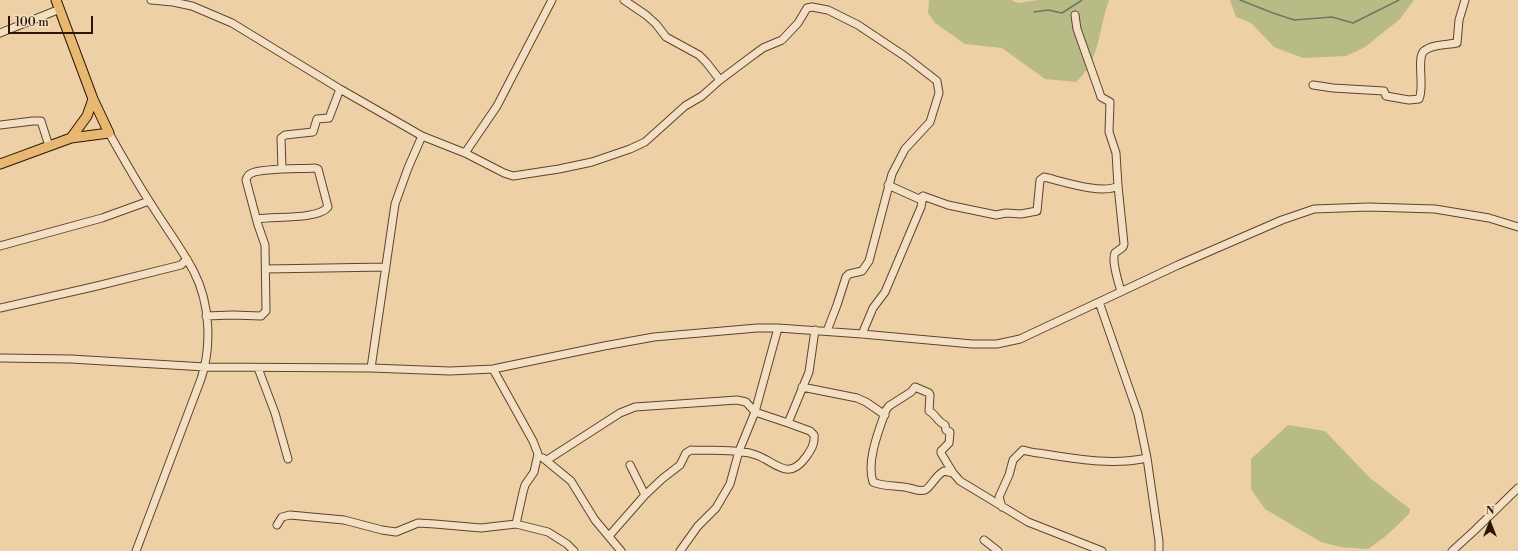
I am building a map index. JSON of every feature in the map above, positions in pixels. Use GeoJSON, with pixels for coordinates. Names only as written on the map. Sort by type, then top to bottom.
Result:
{"type":"FeatureCollection","features":[{"type":"Feature","properties":{"kind":"main road"},"geometry":{"type":"LineString","coordinates":[[0,164],[71,138],[109,133],[93,98],[56,0]]}},
{"type":"Feature","properties":{"kind":"main road"},"geometry":{"type":"LineString","coordinates":[[71,138],[87,116],[93,98]]}},
{"type":"Feature","properties":{"kind":"street"},"geometry":{"type":"LineString","coordinates":[[151,0],[173,2],[192,6],[232,23],[340,89],[422,136],[465,153],[513,176],[552,171],[592,162],[630,149],[645,142],[685,106],[702,96],[720,80],[763,48],[782,40],[798,23],[808,8],[812,6],[828,10],[874,35],[936,81],[939,87],[939,93],[930,122],[905,149],[892,174],[869,261],[862,271],[850,274],[846,277],[827,331]]}},
{"type":"Feature","properties":{"kind":"street"},"geometry":{"type":"LineString","coordinates":[[465,153],[497,106],[552,0]]}},
{"type":"Feature","properties":{"kind":"street"},"geometry":{"type":"LineString","coordinates":[[624,0],[646,14],[666,37],[700,55],[720,80]]}},
{"type":"Feature","properties":{"kind":"street"},"geometry":{"type":"LineString","coordinates":[[1313,85],[1333,88],[1384,91],[1386,96],[1410,100],[1419,99],[1421,95],[1422,79],[1420,57],[1424,51],[1433,47],[1457,43],[1459,20],[1465,0]]}},
{"type":"Feature","properties":{"kind":"street"},"geometry":{"type":"LineString","coordinates":[[0,33],[60,9]]}},
{"type":"Feature","properties":{"kind":"street"},"geometry":{"type":"LineString","coordinates":[[1075,15],[1077,29],[1098,91],[1101,97],[1110,102],[1109,132],[1116,153],[1124,244],[1121,249],[1116,252],[1115,258],[1121,292]]}},
{"type":"Feature","properties":{"kind":"street"},"geometry":{"type":"LineString","coordinates":[[282,169],[281,138],[285,135],[312,132],[317,119],[327,119],[331,115],[340,89]]}},
{"type":"Feature","properties":{"kind":"street"},"geometry":{"type":"LineString","coordinates":[[0,125],[41,121],[49,146]]}},
{"type":"Feature","properties":{"kind":"street"},"geometry":{"type":"LineString","coordinates":[[109,133],[149,201],[187,260],[200,287],[206,316],[207,343],[205,367],[176,448],[136,551]]}},
{"type":"Feature","properties":{"kind":"street"},"geometry":{"type":"LineString","coordinates":[[371,368],[397,196],[422,136]]}},
{"type":"Feature","properties":{"kind":"street"},"geometry":{"type":"LineString","coordinates":[[206,316],[233,314],[261,316],[264,315],[266,311],[265,245],[257,219],[246,180],[247,176],[251,173],[282,169],[318,169],[327,208],[312,215],[257,219]]}},
{"type":"Feature","properties":{"kind":"street"},"geometry":{"type":"LineString","coordinates":[[888,185],[919,199],[923,196],[948,205],[990,214],[1021,214],[1037,210],[1040,180],[1044,176],[1082,186],[1106,189],[1113,189],[1118,186]]}},
{"type":"Feature","properties":{"kind":"street"},"geometry":{"type":"LineString","coordinates":[[862,334],[873,308],[885,292],[921,207],[923,196]]}},
{"type":"Feature","properties":{"kind":"street"},"geometry":{"type":"LineString","coordinates":[[0,246],[102,218],[149,201]]}},
{"type":"Feature","properties":{"kind":"street"},"geometry":{"type":"LineString","coordinates":[[0,358],[71,359],[205,367],[371,368],[421,371],[493,369],[654,337],[706,332],[778,328],[946,342],[997,344],[1020,339],[1178,265],[1282,220],[1314,209],[1369,207],[1435,209],[1489,218],[1518,227]]}},
{"type":"Feature","properties":{"kind":"street"},"geometry":{"type":"LineString","coordinates":[[0,308],[181,265],[187,260]]}},
{"type":"Feature","properties":{"kind":"street"},"geometry":{"type":"LineString","coordinates":[[266,269],[386,267]]}},
{"type":"Feature","properties":{"kind":"street"},"geometry":{"type":"LineString","coordinates":[[1100,302],[1138,414],[1147,458],[1159,541],[1159,551]]}},
{"type":"Feature","properties":{"kind":"street"},"geometry":{"type":"LineString","coordinates":[[680,551],[698,526],[716,508],[730,484],[739,451],[755,412],[778,328]]}},
{"type":"Feature","properties":{"kind":"street"},"geometry":{"type":"LineString","coordinates":[[788,423],[809,372],[815,330]]}},
{"type":"Feature","properties":{"kind":"street"},"geometry":{"type":"LineString","coordinates":[[258,368],[275,413],[279,433],[288,459]]}},
{"type":"Feature","properties":{"kind":"street"},"geometry":{"type":"LineString","coordinates":[[493,369],[533,441],[538,454],[534,472],[525,485],[516,524]]}},
{"type":"Feature","properties":{"kind":"street"},"geometry":{"type":"LineString","coordinates":[[802,387],[857,398],[866,402],[885,415]]}},
{"type":"Feature","properties":{"kind":"street"},"geometry":{"type":"LineString","coordinates":[[953,473],[944,471],[938,474],[926,490],[919,491],[903,486],[873,482],[872,466],[874,445],[885,415],[889,406],[911,392],[915,387],[929,393],[929,411],[934,414],[938,421],[945,425],[946,430],[950,432],[948,443],[941,453],[953,473],[966,485],[1028,522],[1102,551]]}},
{"type":"Feature","properties":{"kind":"street"},"geometry":{"type":"LineString","coordinates":[[547,460],[620,413],[635,407],[737,400],[746,402],[755,412],[810,431],[814,435],[812,450],[802,463],[790,470],[779,468],[756,455],[739,451],[691,450],[686,452],[680,465],[645,495],[609,536]]}},
{"type":"Feature","properties":{"kind":"street"},"geometry":{"type":"LineString","coordinates":[[1002,507],[999,497],[1009,475],[1013,460],[1023,450],[1032,453],[1117,462],[1134,461],[1147,458]]}},
{"type":"Feature","properties":{"kind":"street"},"geometry":{"type":"LineString","coordinates":[[538,454],[571,481],[595,520],[621,551]]}},
{"type":"Feature","properties":{"kind":"street"},"geometry":{"type":"LineString","coordinates":[[630,465],[645,495]]}},
{"type":"Feature","properties":{"kind":"street"},"geometry":{"type":"LineString","coordinates":[[1452,551],[1518,488]]}},
{"type":"Feature","properties":{"kind":"street"},"geometry":{"type":"LineString","coordinates":[[277,525],[282,517],[290,515],[344,520],[396,532],[418,524],[481,528],[516,524],[548,532],[567,544],[574,551]]}},
{"type":"Feature","properties":{"kind":"street"},"geometry":{"type":"LineString","coordinates":[[984,540],[998,551]]}},
{"type":"Feature","properties":{"kind":"green space"},"geometry":{"type":"Polygon","coordinates":[[[929,0],[1011,0],[1018,3],[1038,0],[1109,0],[1098,44],[1090,65],[1076,82],[1045,79],[1002,48],[965,44],[935,23],[928,13],[929,0]]]}},
{"type":"Feature","properties":{"kind":"green space"},"geometry":{"type":"Polygon","coordinates":[[[1230,0],[1414,0],[1400,19],[1365,47],[1346,56],[1303,58],[1274,47],[1251,23],[1236,17],[1230,0]]]}},
{"type":"Feature","properties":{"kind":"green space"},"geometry":{"type":"Polygon","coordinates":[[[1288,425],[1325,431],[1370,478],[1410,509],[1409,514],[1386,536],[1368,549],[1340,547],[1321,542],[1265,509],[1251,489],[1251,459],[1288,425]]]}},
{"type":"Feature","properties":{"kind":"waterway"},"geometry":{"type":"LineString","coordinates":[[1034,12],[1048,10],[1062,13],[1082,0]]}},
{"type":"Feature","properties":{"kind":"waterway"},"geometry":{"type":"LineString","coordinates":[[1240,0],[1294,20],[1332,17],[1353,23],[1399,0]]}}]}
